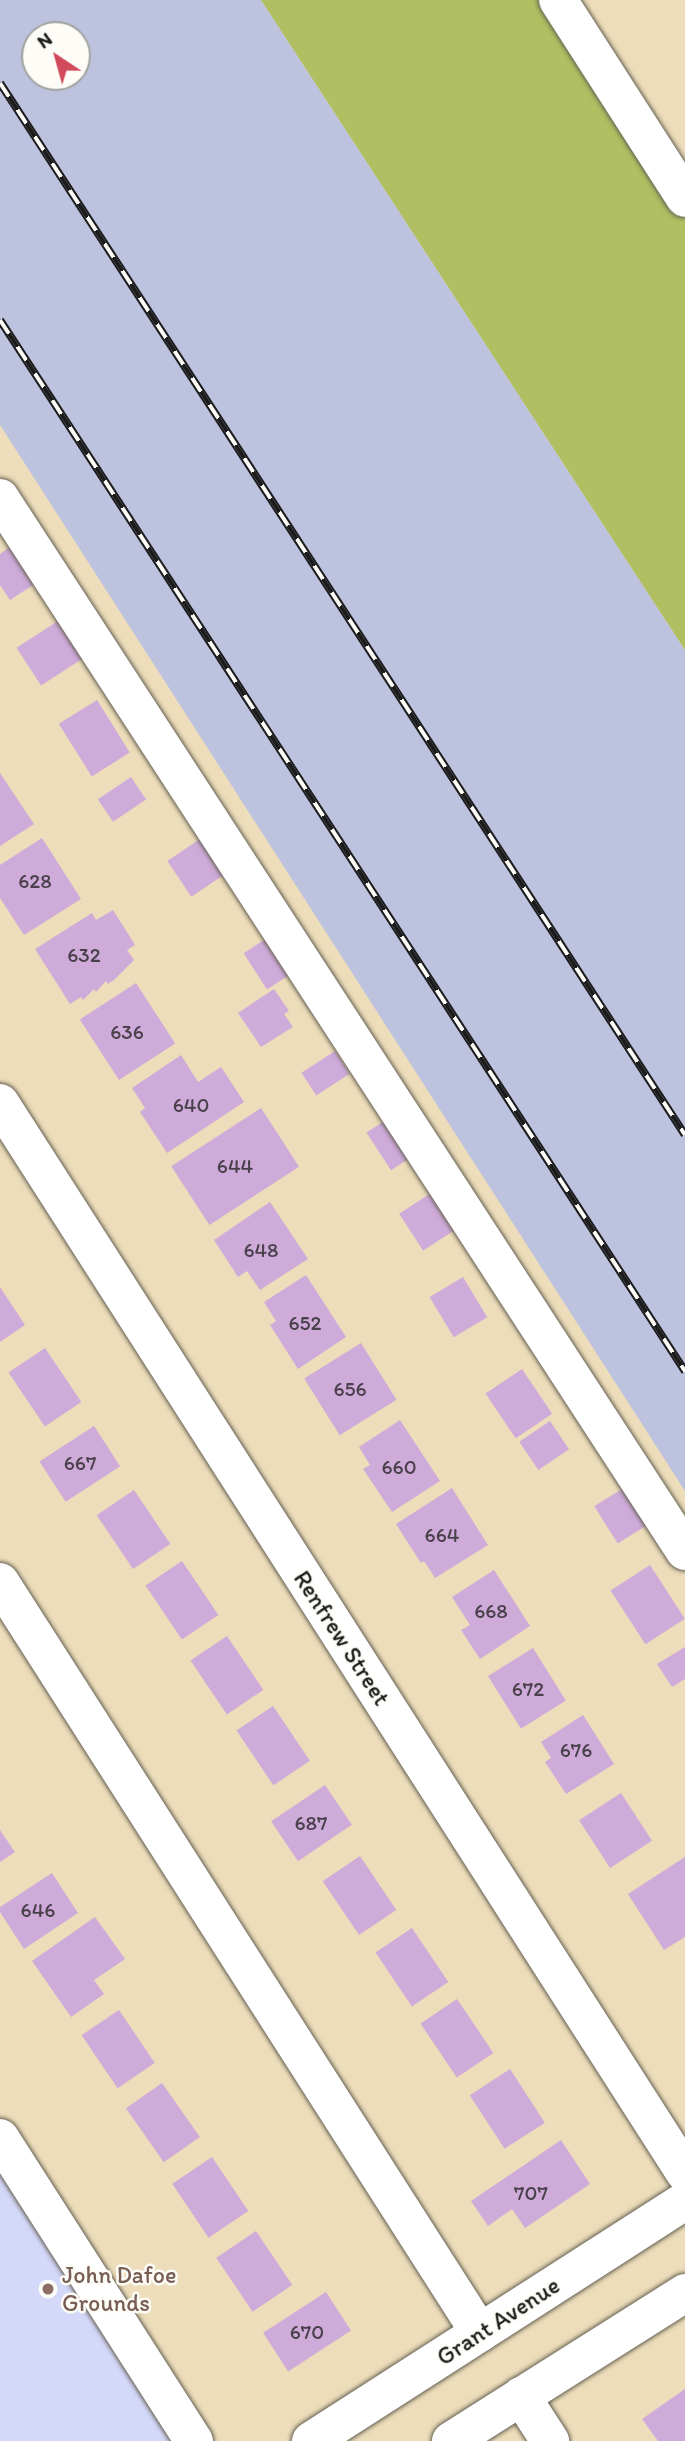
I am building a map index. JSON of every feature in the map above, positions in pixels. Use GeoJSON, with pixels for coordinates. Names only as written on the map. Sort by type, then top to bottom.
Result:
{"type":"FeatureCollection","features":[{"type":"Feature","properties":{"kind":"street"},"geometry":{"type":"LineString","coordinates":[[558,0],[685,198]]}},
{"type":"Feature","properties":{"kind":"street"},"geometry":{"type":"LineString","coordinates":[[0,498],[685,1551]]}},
{"type":"Feature","properties":{"kind":"street","name":"Renfrew Street"},"geometry":{"type":"LineString","coordinates":[[0,1103],[685,2173]]}},
{"type":"Feature","properties":{"kind":"street"},"geometry":{"type":"LineString","coordinates":[[0,1583],[480,2333]]}},
{"type":"Feature","properties":{"kind":"street"},"geometry":{"type":"LineString","coordinates":[[0,2138],[194,2441]]}},
{"type":"Feature","properties":{"kind":"street","name":"Grant Avenue"},"geometry":{"type":"LineString","coordinates":[[311,2441],[685,2201]]}},
{"type":"Feature","properties":{"kind":"street"},"geometry":{"type":"LineString","coordinates":[[451,2441],[685,2293]]}},
{"type":"Feature","properties":{"kind":"street"},"geometry":{"type":"LineString","coordinates":[[521,2396],[550,2441]]}},
{"type":"Feature","properties":{"kind":"shaded area"},"geometry":{"type":"Polygon","coordinates":[[[0,0],[261,0],[685,650],[685,1491],[0,425],[0,0]]]}},
{"type":"Feature","properties":{"kind":"shaded area","name":"John Dafoe Grounds"},"geometry":{"type":"Polygon","coordinates":[[[0,2138],[194,2441],[0,2441],[0,2138]]]}},
{"type":"Feature","properties":{"kind":"green space"},"geometry":{"type":"Polygon","coordinates":[[[261,0],[557,0],[685,199],[685,650],[261,0]]]}},
{"type":"Feature","properties":{"kind":"building"},"geometry":{"type":"Polygon","coordinates":[[[20,540],[44,578],[10,600],[0,585],[0,554],[20,540]]]}},
{"type":"Feature","properties":{"kind":"building"},"geometry":{"type":"Polygon","coordinates":[[[61,619],[86,657],[41,686],[17,648],[61,619]]]}},
{"type":"Feature","properties":{"kind":"building"},"geometry":{"type":"Polygon","coordinates":[[[97,700],[130,753],[92,776],[59,724],[97,700]]]}},
{"type":"Feature","properties":{"kind":"building"},"geometry":{"type":"Polygon","coordinates":[[[0,773],[34,824],[0,846],[0,773]]]}},
{"type":"Feature","properties":{"kind":"building"},"geometry":{"type":"Polygon","coordinates":[[[131,777],[146,799],[113,822],[98,799],[131,777]]]}},
{"type":"Feature","properties":{"kind":"building"},"geometry":{"type":"Polygon","coordinates":[[[203,837],[227,873],[191,897],[167,861],[203,837]]]}},
{"type":"Feature","properties":{"kind":"building"},"geometry":{"type":"Polygon","coordinates":[[[42,838],[81,899],[24,935],[0,898],[0,865],[42,838]]]}},
{"type":"Feature","properties":{"kind":"building"},"geometry":{"type":"Polygon","coordinates":[[[113,910],[135,945],[127,950],[134,960],[114,980],[108,984],[106,981],[96,992],[94,989],[83,1000],[81,997],[70,1004],[35,949],[92,913],[96,920],[113,910]]]}},
{"type":"Feature","properties":{"kind":"building"},"geometry":{"type":"Polygon","coordinates":[[[278,931],[301,967],[267,989],[244,953],[278,931]]]}},
{"type":"Feature","properties":{"kind":"building"},"geometry":{"type":"Polygon","coordinates":[[[136,983],[175,1043],[119,1080],[80,1019],[136,983]]]}},
{"type":"Feature","properties":{"kind":"building"},"geometry":{"type":"Polygon","coordinates":[[[274,989],[289,1011],[284,1014],[293,1027],[261,1047],[238,1013],[274,989]]]}},
{"type":"Feature","properties":{"kind":"building"},"geometry":{"type":"Polygon","coordinates":[[[335,1051],[350,1074],[316,1095],[301,1073],[335,1051]]]}},
{"type":"Feature","properties":{"kind":"building"},"geometry":{"type":"Polygon","coordinates":[[[181,1055],[198,1082],[221,1067],[244,1102],[167,1153],[140,1112],[145,1108],[132,1088],[181,1055]]]}},
{"type":"Feature","properties":{"kind":"building"},"geometry":{"type":"Polygon","coordinates":[[[261,1108],[299,1167],[209,1225],[171,1166],[261,1108]]]}},
{"type":"Feature","properties":{"kind":"building"},"geometry":{"type":"Polygon","coordinates":[[[395,1114],[420,1152],[391,1170],[366,1133],[395,1114]]]}},
{"type":"Feature","properties":{"kind":"building"},"geometry":{"type":"Polygon","coordinates":[[[431,1193],[455,1230],[423,1251],[399,1214],[431,1193]]]}},
{"type":"Feature","properties":{"kind":"building"},"geometry":{"type":"Polygon","coordinates":[[[270,1202],[308,1259],[260,1290],[247,1271],[238,1277],[214,1240],[270,1202]]]}},
{"type":"Feature","properties":{"kind":"building"},"geometry":{"type":"Polygon","coordinates":[[[306,1275],[346,1337],[298,1369],[270,1325],[276,1321],[264,1302],[306,1275]]]}},
{"type":"Feature","properties":{"kind":"building"},"geometry":{"type":"Polygon","coordinates":[[[463,1277],[487,1317],[454,1337],[430,1297],[463,1277]]]}},
{"type":"Feature","properties":{"kind":"building"},"geometry":{"type":"Polygon","coordinates":[[[0,1287],[25,1325],[0,1342],[0,1287]]]}},
{"type":"Feature","properties":{"kind":"building"},"geometry":{"type":"Polygon","coordinates":[[[361,1343],[397,1400],[340,1435],[304,1379],[361,1343]]]}},
{"type":"Feature","properties":{"kind":"building"},"geometry":{"type":"Polygon","coordinates":[[[45,1348],[81,1402],[45,1426],[9,1373],[45,1348]]]}},
{"type":"Feature","properties":{"kind":"building"},"geometry":{"type":"Polygon","coordinates":[[[522,1369],[552,1414],[516,1438],[486,1394],[522,1369]]]}},
{"type":"Feature","properties":{"kind":"building"},"geometry":{"type":"Polygon","coordinates":[[[400,1420],[440,1481],[392,1512],[363,1469],[370,1465],[359,1447],[400,1420]]]}},
{"type":"Feature","properties":{"kind":"building"},"geometry":{"type":"Polygon","coordinates":[[[550,1421],[569,1449],[538,1470],[519,1442],[550,1421]]]}},
{"type":"Feature","properties":{"kind":"building"},"geometry":{"type":"Polygon","coordinates":[[[94,1426],[120,1466],[66,1502],[39,1461],[94,1426]]]}},
{"type":"Feature","properties":{"kind":"building"},"geometry":{"type":"Polygon","coordinates":[[[630,1484],[653,1521],[618,1544],[594,1506],[630,1484]]]}},
{"type":"Feature","properties":{"kind":"building"},"geometry":{"type":"Polygon","coordinates":[[[452,1488],[488,1545],[435,1578],[424,1561],[421,1563],[396,1524],[452,1488]]]}},
{"type":"Feature","properties":{"kind":"building"},"geometry":{"type":"Polygon","coordinates":[[[134,1490],[170,1544],[133,1569],[97,1515],[134,1490]]]}},
{"type":"Feature","properties":{"kind":"building"},"geometry":{"type":"Polygon","coordinates":[[[182,1561],[218,1615],[182,1639],[146,1586],[182,1561]]]}},
{"type":"Feature","properties":{"kind":"building"},"geometry":{"type":"Polygon","coordinates":[[[650,1565],[685,1619],[645,1644],[611,1591],[650,1565]]]}},
{"type":"Feature","properties":{"kind":"building"},"geometry":{"type":"Polygon","coordinates":[[[494,1570],[530,1626],[480,1659],[461,1630],[470,1625],[452,1597],[494,1570]]]}},
{"type":"Feature","properties":{"kind":"building"},"geometry":{"type":"Polygon","coordinates":[[[227,1636],[263,1690],[227,1714],[191,1661],[227,1636]]]}},
{"type":"Feature","properties":{"kind":"building"},"geometry":{"type":"Polygon","coordinates":[[[685,1647],[685,1679],[672,1687],[657,1664],[685,1647]]]}},
{"type":"Feature","properties":{"kind":"building"},"geometry":{"type":"Polygon","coordinates":[[[533,1648],[566,1701],[521,1729],[488,1676],[533,1648]]]}},
{"type":"Feature","properties":{"kind":"building"},"geometry":{"type":"Polygon","coordinates":[[[273,1706],[310,1761],[273,1785],[237,1731],[273,1706]]]}},
{"type":"Feature","properties":{"kind":"building"},"geometry":{"type":"Polygon","coordinates":[[[583,1715],[614,1764],[566,1794],[545,1762],[551,1758],[541,1742],[583,1715]]]}},
{"type":"Feature","properties":{"kind":"building"},"geometry":{"type":"Polygon","coordinates":[[[325,1785],[352,1825],[298,1861],[271,1821],[325,1785]]]}},
{"type":"Feature","properties":{"kind":"building"},"geometry":{"type":"Polygon","coordinates":[[[621,1793],[652,1841],[610,1868],[579,1820],[621,1793]]]}},
{"type":"Feature","properties":{"kind":"building"},"geometry":{"type":"Polygon","coordinates":[[[0,1830],[15,1852],[0,1862],[0,1830]]]}},
{"type":"Feature","properties":{"kind":"building"},"geometry":{"type":"Polygon","coordinates":[[[360,1856],[396,1910],[359,1935],[323,1881],[360,1856]]]}},
{"type":"Feature","properties":{"kind":"building"},"geometry":{"type":"Polygon","coordinates":[[[685,1857],[685,1937],[664,1950],[628,1894],[685,1857]]]}},
{"type":"Feature","properties":{"kind":"building"},"geometry":{"type":"Polygon","coordinates":[[[52,1873],[78,1913],[24,1949],[0,1912],[0,1907],[52,1873]]]}},
{"type":"Feature","properties":{"kind":"building"},"geometry":{"type":"Polygon","coordinates":[[[95,1917],[125,1959],[94,1980],[104,1994],[71,2017],[32,1961],[95,1917]]]}},
{"type":"Feature","properties":{"kind":"building"},"geometry":{"type":"Polygon","coordinates":[[[412,1928],[448,1982],[412,2006],[376,1953],[412,1928]]]}},
{"type":"Feature","properties":{"kind":"building"},"geometry":{"type":"Polygon","coordinates":[[[457,1999],[493,2053],[457,2077],[421,2024],[457,1999]]]}},
{"type":"Feature","properties":{"kind":"building"},"geometry":{"type":"Polygon","coordinates":[[[119,2010],[155,2063],[117,2088],[82,2035],[119,2010]]]}},
{"type":"Feature","properties":{"kind":"building"},"geometry":{"type":"Polygon","coordinates":[[[510,2069],[545,2123],[505,2149],[470,2095],[510,2069]]]}},
{"type":"Feature","properties":{"kind":"building"},"geometry":{"type":"Polygon","coordinates":[[[162,2083],[200,2137],[164,2162],[126,2108],[162,2083]]]}},
{"type":"Feature","properties":{"kind":"building"},"geometry":{"type":"Polygon","coordinates":[[[561,2140],[590,2184],[525,2228],[512,2209],[488,2226],[471,2201],[561,2140]]]}},
{"type":"Feature","properties":{"kind":"building"},"geometry":{"type":"Polygon","coordinates":[[[212,2157],[248,2211],[209,2238],[172,2184],[212,2157]]]}},
{"type":"Feature","properties":{"kind":"building"},"geometry":{"type":"Polygon","coordinates":[[[256,2231],[292,2285],[253,2312],[216,2258],[256,2231]]]}},
{"type":"Feature","properties":{"kind":"building"},"geometry":{"type":"Polygon","coordinates":[[[326,2292],[351,2331],[288,2371],[263,2333],[326,2292]]]}},
{"type":"Feature","properties":{"kind":"building"},"geometry":{"type":"Polygon","coordinates":[[[685,2389],[685,2441],[658,2441],[642,2419],[685,2389]]]}},
{"type":"Feature","properties":{"kind":"railway"},"geometry":{"type":"LineString","coordinates":[[0,83],[685,1135]]}},
{"type":"Feature","properties":{"kind":"railway"},"geometry":{"type":"LineString","coordinates":[[0,320],[685,1371]]}},
{"type":"Feature","properties":{"kind":"place","name":"John Dafoe Grounds"},"geometry":{"type":"Point","coordinates":[48,2289]}}]}
